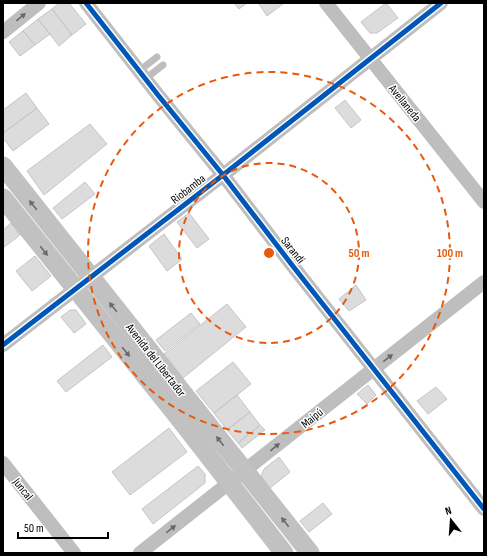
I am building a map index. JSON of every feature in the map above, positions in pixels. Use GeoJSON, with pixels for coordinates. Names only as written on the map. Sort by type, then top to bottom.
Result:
{"type":"FeatureCollection","features":[{"type":"Feature","properties":{"kind":"main road","name":"Avenida del Libertador"},"geometry":{"type":"LineString","coordinates":[[3,166],[310,553]]}},
{"type":"Feature","properties":{"kind":"main road","name":"Avenida del Libertador"},"geometry":{"type":"LineString","coordinates":[[3,198],[183,423],[284,553]]}},
{"type":"Feature","properties":{"kind":"street"},"geometry":{"type":"LineString","coordinates":[[3,32],[39,3]]}},
{"type":"Feature","properties":{"kind":"street","name":"Sarandí"},"geometry":{"type":"LineString","coordinates":[[86,3],[223,175],[484,509]]}},
{"type":"Feature","properties":{"kind":"street","name":"Avellaneda"},"geometry":{"type":"LineString","coordinates":[[326,3],[484,202]]}},
{"type":"Feature","properties":{"kind":"street","name":"Riobamba"},"geometry":{"type":"LineString","coordinates":[[3,345],[223,175],[441,3]]}},
{"type":"Feature","properties":{"kind":"street","name":"Maipú"},"geometry":{"type":"LineString","coordinates":[[140,553],[230,484],[484,282]]}},
{"type":"Feature","properties":{"kind":"street","name":"Juncal"},"geometry":{"type":"LineString","coordinates":[[3,463],[74,553]]}},
{"type":"Feature","properties":{"kind":"lane"},"geometry":{"type":"LineString","coordinates":[[142,75],[157,57]]}},
{"type":"Feature","properties":{"kind":"lane"},"geometry":{"type":"LineString","coordinates":[[142,75],[163,64]]}},
{"type":"Feature","properties":{"kind":"building"},"geometry":{"type":"Polygon","coordinates":[[[59,3],[69,3],[86,24],[72,35],[52,9],[59,3]]]}},
{"type":"Feature","properties":{"kind":"building"},"geometry":{"type":"Polygon","coordinates":[[[234,3],[247,3],[239,9],[234,3]]]}},
{"type":"Feature","properties":{"kind":"building"},"geometry":{"type":"Polygon","coordinates":[[[284,3],[267,16],[259,4],[284,3]]]}},
{"type":"Feature","properties":{"kind":"building"},"geometry":{"type":"Polygon","coordinates":[[[386,3],[398,18],[377,33],[370,33],[361,22],[386,3]]]}},
{"type":"Feature","properties":{"kind":"building"},"geometry":{"type":"Polygon","coordinates":[[[52,9],[72,35],[59,46],[38,19],[52,9]]]}},
{"type":"Feature","properties":{"kind":"building"},"geometry":{"type":"Polygon","coordinates":[[[38,19],[50,34],[35,45],[23,31],[38,19]]]}},
{"type":"Feature","properties":{"kind":"building"},"geometry":{"type":"Polygon","coordinates":[[[23,31],[35,45],[20,56],[9,42],[23,31]]]}},
{"type":"Feature","properties":{"kind":"building"},"geometry":{"type":"Polygon","coordinates":[[[26,93],[37,108],[3,133],[3,110],[26,93]]]}},
{"type":"Feature","properties":{"kind":"building"},"geometry":{"type":"Polygon","coordinates":[[[345,100],[361,120],[351,128],[335,108],[345,100]]]}},
{"type":"Feature","properties":{"kind":"building"},"geometry":{"type":"Polygon","coordinates":[[[37,108],[49,124],[13,151],[3,138],[3,133],[37,108]]]}},
{"type":"Feature","properties":{"kind":"building"},"geometry":{"type":"Polygon","coordinates":[[[90,124],[107,144],[44,195],[27,171],[90,124]]]}},
{"type":"Feature","properties":{"kind":"building"},"geometry":{"type":"Polygon","coordinates":[[[85,182],[95,194],[62,219],[53,208],[85,182]]]}},
{"type":"Feature","properties":{"kind":"building"},"geometry":{"type":"Polygon","coordinates":[[[189,213],[209,239],[197,248],[177,222],[189,213]]]}},
{"type":"Feature","properties":{"kind":"building"},"geometry":{"type":"Polygon","coordinates":[[[11,223],[20,235],[3,248],[3,230],[11,223]]]}},
{"type":"Feature","properties":{"kind":"building"},"geometry":{"type":"Polygon","coordinates":[[[164,234],[182,259],[167,271],[149,246],[164,234]]]}},
{"type":"Feature","properties":{"kind":"building"},"geometry":{"type":"Polygon","coordinates":[[[35,256],[51,276],[32,291],[16,271],[35,256]]]}},
{"type":"Feature","properties":{"kind":"building"},"geometry":{"type":"Polygon","coordinates":[[[356,285],[366,300],[349,311],[339,299],[356,285]]]}},
{"type":"Feature","properties":{"kind":"building"},"geometry":{"type":"Polygon","coordinates":[[[227,304],[246,327],[183,378],[164,354],[227,304]]]}},
{"type":"Feature","properties":{"kind":"building"},"geometry":{"type":"Polygon","coordinates":[[[70,310],[76,310],[86,324],[74,333],[61,317],[70,310]]]}},
{"type":"Feature","properties":{"kind":"building"},"geometry":{"type":"Polygon","coordinates":[[[191,313],[200,324],[165,351],[156,340],[191,313]]]}},
{"type":"Feature","properties":{"kind":"building"},"geometry":{"type":"Polygon","coordinates":[[[103,345],[112,357],[66,392],[57,381],[103,345]]]}},
{"type":"Feature","properties":{"kind":"building"},"geometry":{"type":"Polygon","coordinates":[[[233,362],[251,384],[214,413],[196,391],[233,362]]]}},
{"type":"Feature","properties":{"kind":"building"},"geometry":{"type":"Polygon","coordinates":[[[368,385],[376,395],[367,404],[357,394],[368,385]]]}},
{"type":"Feature","properties":{"kind":"building"},"geometry":{"type":"Polygon","coordinates":[[[436,387],[447,399],[428,414],[417,401],[436,387]]]}},
{"type":"Feature","properties":{"kind":"building"},"geometry":{"type":"Polygon","coordinates":[[[237,395],[250,412],[227,430],[214,413],[237,395]]]}},
{"type":"Feature","properties":{"kind":"building"},"geometry":{"type":"Polygon","coordinates":[[[250,412],[260,425],[238,443],[227,430],[250,412]]]}},
{"type":"Feature","properties":{"kind":"building"},"geometry":{"type":"Polygon","coordinates":[[[260,425],[265,430],[242,448],[238,443],[260,425]]]}},
{"type":"Feature","properties":{"kind":"building"},"geometry":{"type":"Polygon","coordinates":[[[169,428],[187,452],[130,495],[112,472],[169,428]]]}},
{"type":"Feature","properties":{"kind":"building"},"geometry":{"type":"Polygon","coordinates":[[[279,457],[290,472],[270,488],[261,476],[264,469],[279,457]]]}},
{"type":"Feature","properties":{"kind":"building"},"geometry":{"type":"Polygon","coordinates":[[[198,466],[205,474],[205,483],[153,524],[142,509],[198,466]]]}},
{"type":"Feature","properties":{"kind":"building"},"geometry":{"type":"Polygon","coordinates":[[[323,503],[332,514],[309,532],[300,521],[323,503]]]}},
{"type":"Feature","properties":{"kind":"cycle path"},"geometry":{"type":"LineString","coordinates":[[86,3],[223,175],[484,509]]}},
{"type":"Feature","properties":{"kind":"cycle path"},"geometry":{"type":"LineString","coordinates":[[3,345],[223,175],[441,3]]}}]}
